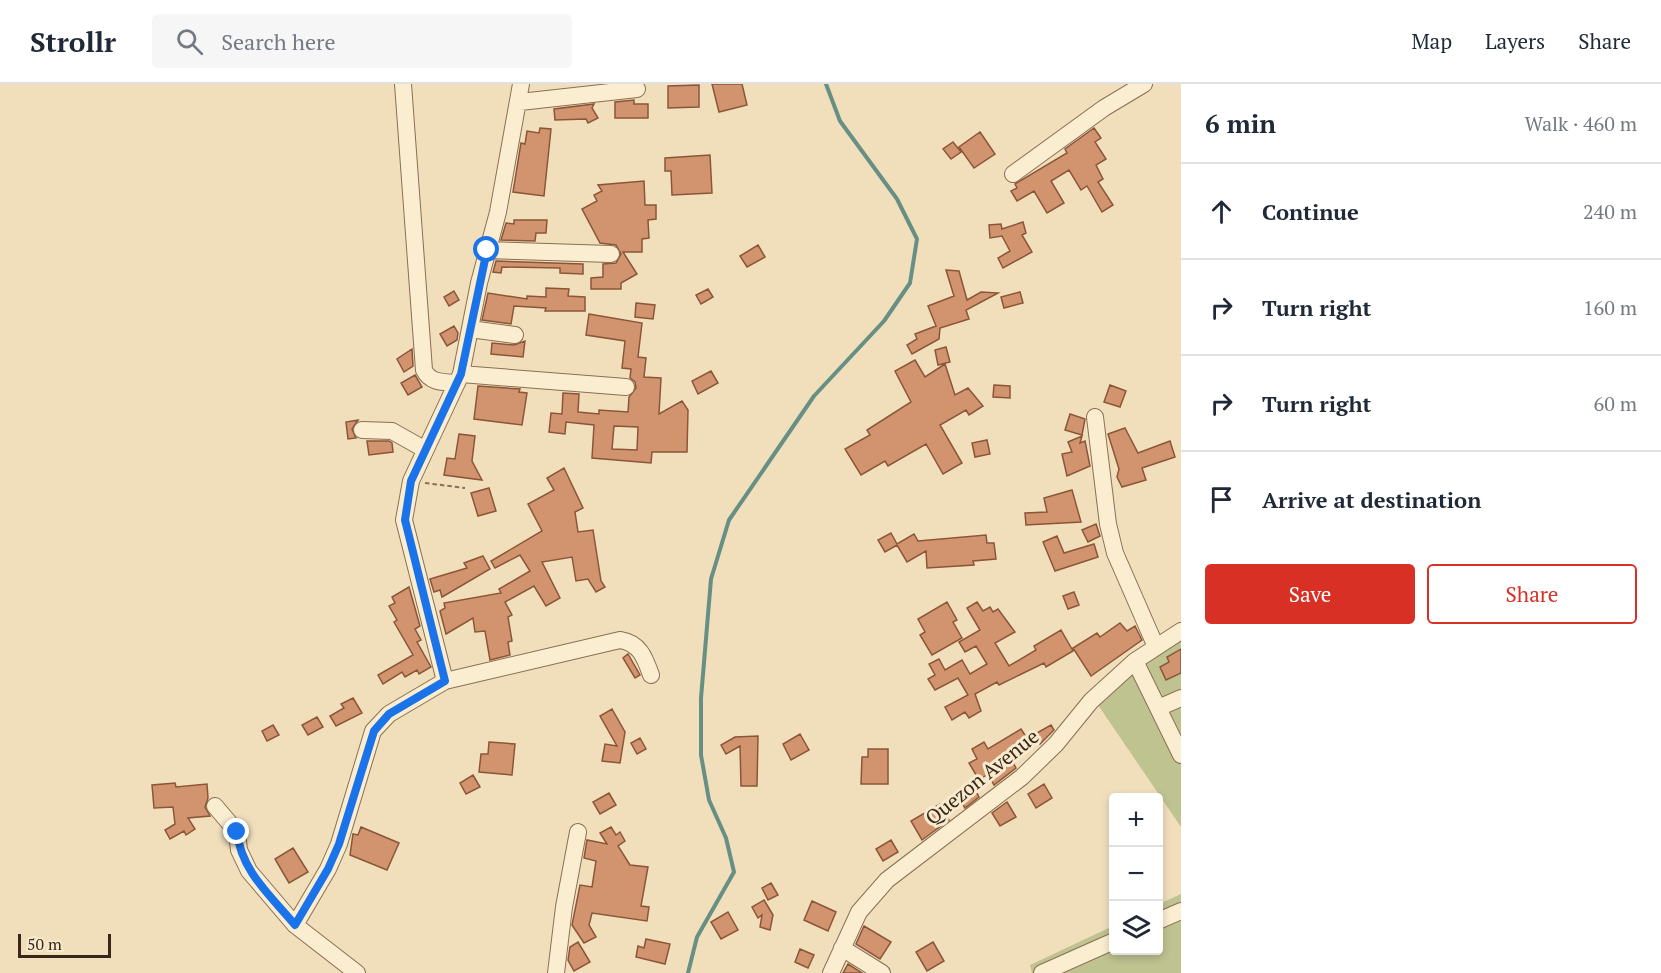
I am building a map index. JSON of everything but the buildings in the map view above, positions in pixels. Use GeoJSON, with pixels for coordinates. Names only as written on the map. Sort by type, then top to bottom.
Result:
{"type":"FeatureCollection","features":[{"type":"Feature","properties":{"kind":"street"},"geometry":{"type":"LineString","coordinates":[[403,84],[424,370],[427,378],[626,387]]}},
{"type":"Feature","properties":{"kind":"street"},"geometry":{"type":"LineString","coordinates":[[445,681],[405,520],[411,481],[424,448],[459,379],[520,102],[521,84]]}},
{"type":"Feature","properties":{"kind":"street"},"geometry":{"type":"LineString","coordinates":[[1013,174],[1104,108],[1144,84]]}},
{"type":"Feature","properties":{"kind":"street"},"geometry":{"type":"LineString","coordinates":[[520,102],[638,89]]}},
{"type":"Feature","properties":{"kind":"street"},"geometry":{"type":"LineString","coordinates":[[487,250],[611,254]]}},
{"type":"Feature","properties":{"kind":"street"},"geometry":{"type":"LineString","coordinates":[[470,329],[515,335]]}},
{"type":"Feature","properties":{"kind":"street"},"geometry":{"type":"LineString","coordinates":[[1095,417],[1108,524],[1115,553],[1156,647]]}},
{"type":"Feature","properties":{"kind":"street"},"geometry":{"type":"LineString","coordinates":[[362,429],[392,431],[424,448]]}},
{"type":"Feature","properties":{"kind":"street","name":"Quezon Avenue"},"geometry":{"type":"LineString","coordinates":[[831,973],[859,912],[887,880],[1022,777],[1056,744],[1091,700],[1135,661],[1181,631]]}},
{"type":"Feature","properties":{"kind":"street"},"geometry":{"type":"LineString","coordinates":[[295,925],[328,869],[339,844],[374,731],[389,714],[445,681],[620,640],[630,641],[640,649],[651,675]]}},
{"type":"Feature","properties":{"kind":"street"},"geometry":{"type":"LineString","coordinates":[[1135,661],[1181,755]]}},
{"type":"Feature","properties":{"kind":"street"},"geometry":{"type":"LineString","coordinates":[[1158,708],[1181,698]]}},
{"type":"Feature","properties":{"kind":"street"},"geometry":{"type":"LineString","coordinates":[[215,806],[237,832],[239,850],[249,871],[295,925],[347,971]]}},
{"type":"Feature","properties":{"kind":"street"},"geometry":{"type":"LineString","coordinates":[[556,973],[564,907],[578,832]]}},
{"type":"Feature","properties":{"kind":"street"},"geometry":{"type":"LineString","coordinates":[[1163,919],[1181,911]]}},
{"type":"Feature","properties":{"kind":"street"},"geometry":{"type":"LineString","coordinates":[[1042,973],[1109,943]]}},
{"type":"Feature","properties":{"kind":"street"},"geometry":{"type":"LineString","coordinates":[[842,948],[882,973]]}},
{"type":"Feature","properties":{"kind":"path"},"geometry":{"type":"LineString","coordinates":[[411,481],[465,488]]}},
{"type":"Feature","properties":{"kind":"green space"},"geometry":{"type":"Polygon","coordinates":[[[1181,640],[1181,827],[1163,801],[1163,793],[1158,793],[1096,702],[1147,659],[1181,640]]]}},
{"type":"Feature","properties":{"kind":"green space"},"geometry":{"type":"Polygon","coordinates":[[[1181,894],[1181,973],[1032,973],[1030,965],[1109,928],[1109,955],[1163,955],[1163,902],[1181,894]]]}},
{"type":"Feature","properties":{"kind":"waterway"},"geometry":{"type":"LineString","coordinates":[[688,973],[697,937],[734,872],[726,838],[709,800],[701,755],[701,698],[711,579],[729,520],[814,396],[884,321],[910,283],[917,239],[897,199],[840,121],[826,84]]}},
{"type":"Feature","properties":{"kind":"route"},"geometry":{"type":"LineString","coordinates":[[237,832],[239,850],[249,871],[295,925],[328,869],[339,844],[374,731],[389,714],[445,681],[405,520],[411,481],[424,448],[461,374],[478,283],[487,250]]}}]}
